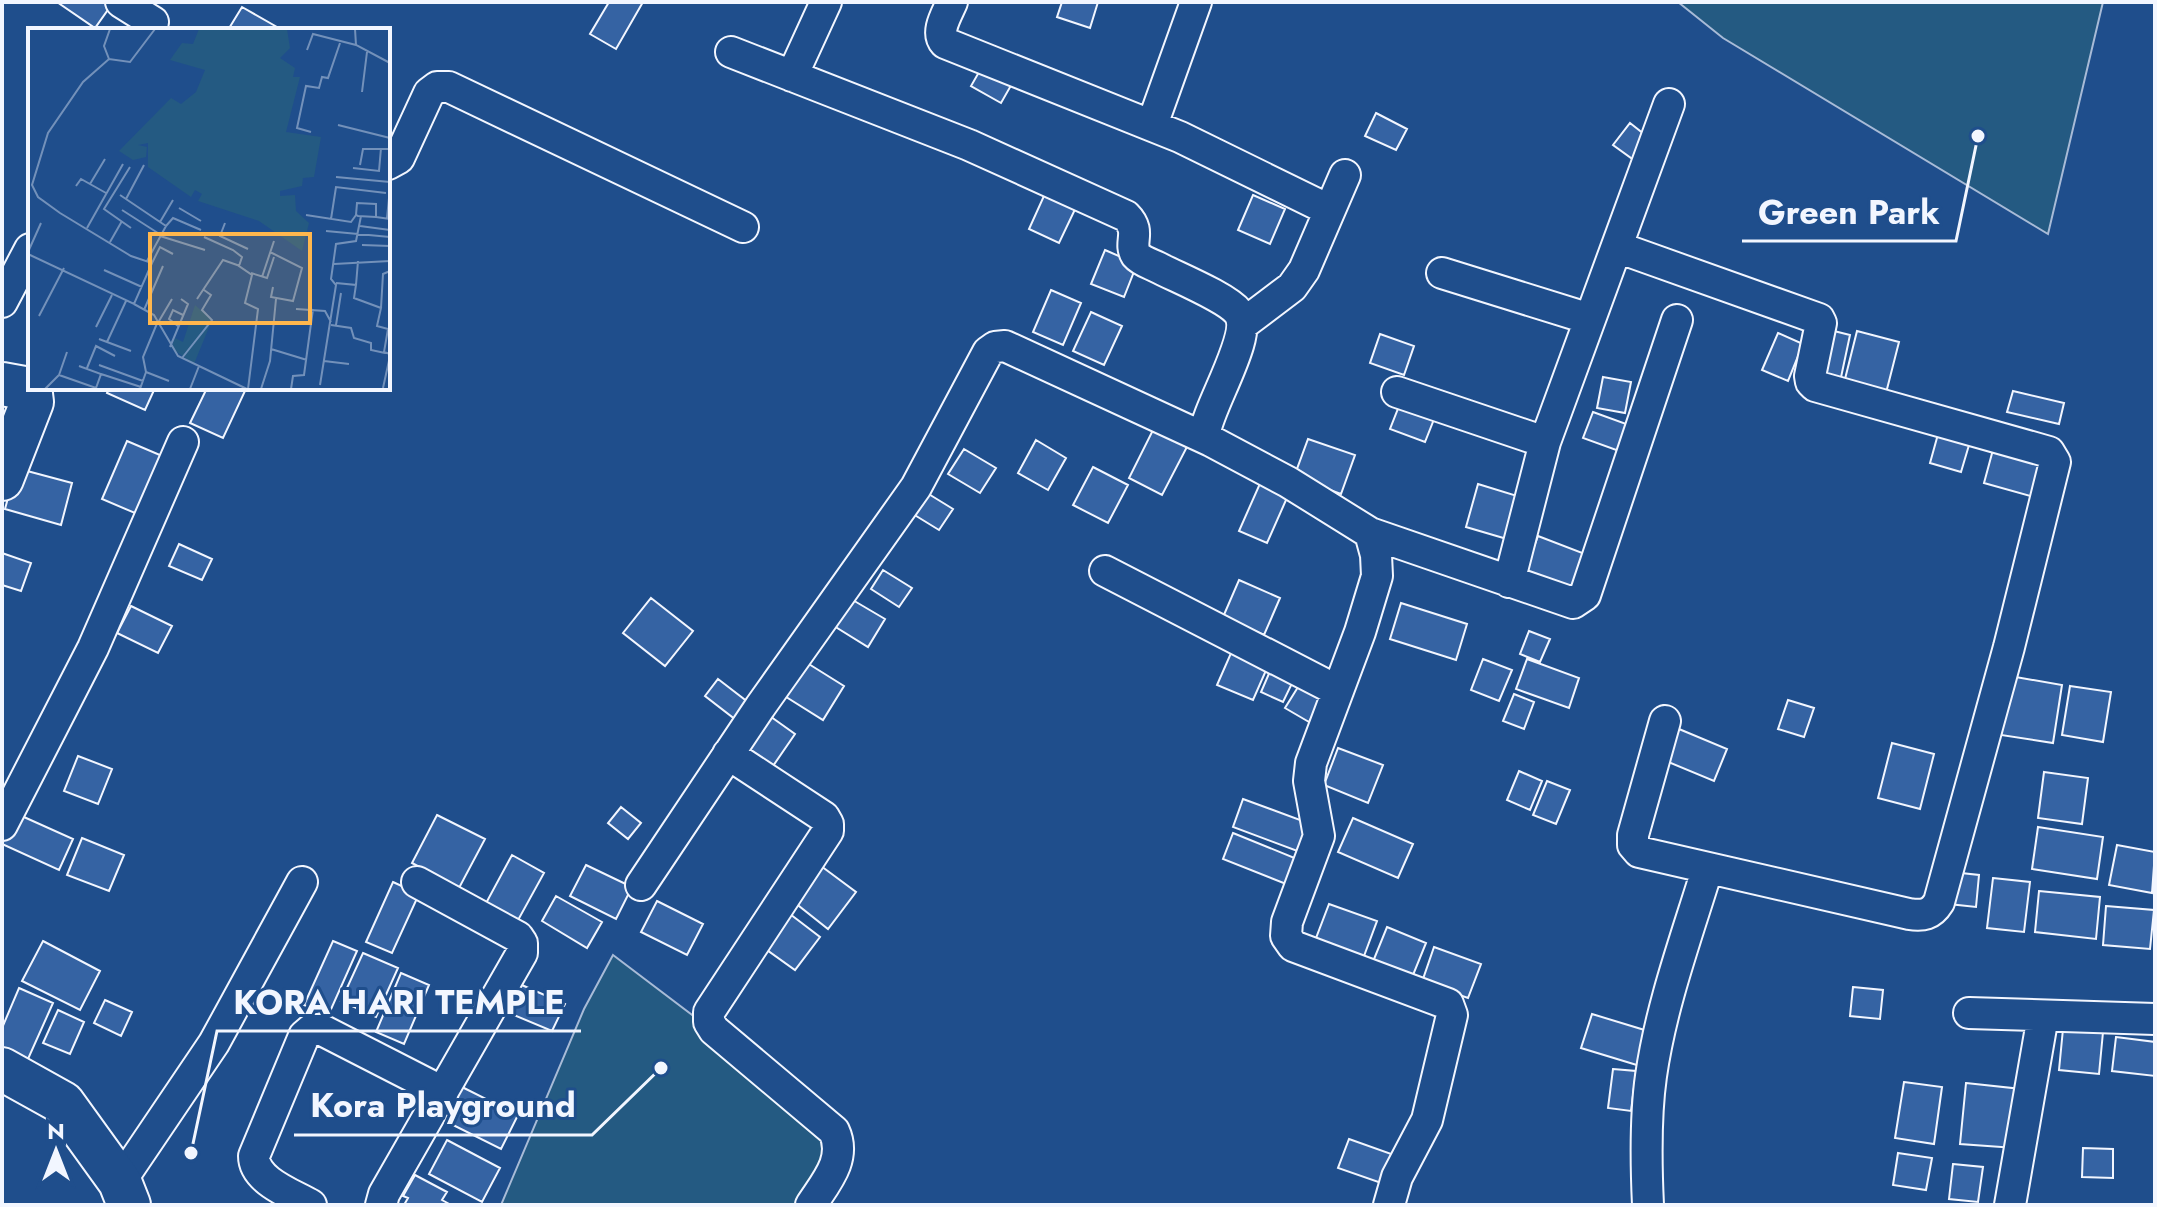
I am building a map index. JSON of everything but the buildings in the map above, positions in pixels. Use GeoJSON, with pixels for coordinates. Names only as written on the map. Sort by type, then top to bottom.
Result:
{"type":"FeatureCollection","features":[{"type":"Feature","properties":{"kind":"street"},"geometry":{"type":"LineString","coordinates":[[121,2],[157,18]]}},
{"type":"Feature","properties":{"kind":"street"},"geometry":{"type":"LineString","coordinates":[[792,76],[826,2]]}},
{"type":"Feature","properties":{"kind":"street"},"geometry":{"type":"LineString","coordinates":[[952,2],[940,32],[945,43],[1152,125],[1329,210]]}},
{"type":"Feature","properties":{"kind":"street"},"geometry":{"type":"LineString","coordinates":[[1152,125],[1196,2]]}},
{"type":"Feature","properties":{"kind":"street"},"geometry":{"type":"LineString","coordinates":[[731,52],[969,145],[1126,216],[1136,231],[1134,248],[1140,259],[1229,305],[1239,313],[1243,324]]}},
{"type":"Feature","properties":{"kind":"street"},"geometry":{"type":"LineString","coordinates":[[390,163],[399,158],[429,93],[437,87],[449,87],[743,227]]}},
{"type":"Feature","properties":{"kind":"street"},"geometry":{"type":"LineString","coordinates":[[1509,582],[1545,442],[1669,104]]}},
{"type":"Feature","properties":{"kind":"street"},"geometry":{"type":"LineString","coordinates":[[1211,441],[1205,433],[1206,421],[1230,367],[1243,324],[1292,287],[1304,270],[1345,175]]}},
{"type":"Feature","properties":{"kind":"street"},"geometry":{"type":"LineString","coordinates":[[1617,247],[1819,319],[1821,323],[1810,376],[1815,386],[2049,452],[2055,462],[2009,647],[1939,902],[1933,912],[1922,916],[1909,914],[1639,852],[1633,845],[1633,835],[1665,721]]}},
{"type":"Feature","properties":{"kind":"street"},"geometry":{"type":"LineString","coordinates":[[2,302],[28,253]]}},
{"type":"Feature","properties":{"kind":"street"},"geometry":{"type":"LineString","coordinates":[[1442,273],[1590,319]]}},
{"type":"Feature","properties":{"kind":"street"},"geometry":{"type":"LineString","coordinates":[[641,885],[728,754],[916,487],[988,352],[995,347],[1005,346],[1211,441],[1288,482],[1370,533],[1573,603],[1585,595],[1677,320]]}},
{"type":"Feature","properties":{"kind":"street"},"geometry":{"type":"LineString","coordinates":[[2,479],[25,391]]}},
{"type":"Feature","properties":{"kind":"street"},"geometry":{"type":"LineString","coordinates":[[1397,392],[1545,442]]}},
{"type":"Feature","properties":{"kind":"street"},"geometry":{"type":"LineString","coordinates":[[2,825],[93,648],[183,442]]}},
{"type":"Feature","properties":{"kind":"street"},"geometry":{"type":"LineString","coordinates":[[1370,533],[1377,576],[1311,763],[1309,781],[1319,836],[1287,922],[1286,936],[1293,946],[1448,1004],[1452,1015],[1427,1120],[1397,1177],[1389,1205]]}},
{"type":"Feature","properties":{"kind":"street"},"geometry":{"type":"LineString","coordinates":[[1105,571],[1338,691]]}},
{"type":"Feature","properties":{"kind":"street"},"geometry":{"type":"LineString","coordinates":[[728,754],[824,817],[828,824],[828,831],[709,1012],[709,1022],[714,1030],[834,1131],[839,1142],[836,1167],[811,1205]]}},
{"type":"Feature","properties":{"kind":"street"},"geometry":{"type":"LineString","coordinates":[[1648,1205],[1646,1166],[1650,1078],[1665,1005],[1707,870]]}},
{"type":"Feature","properties":{"kind":"street"},"geometry":{"type":"LineString","coordinates":[[2,1069],[63,1103],[114,1191],[214,1043],[302,882]]}},
{"type":"Feature","properties":{"kind":"street"},"geometry":{"type":"LineString","coordinates":[[381,1205],[384,1194],[522,953],[522,943],[518,937],[417,882]]}},
{"type":"Feature","properties":{"kind":"street"},"geometry":{"type":"LineString","coordinates":[[1969,1013],[2155,1019]]}},
{"type":"Feature","properties":{"kind":"street"},"geometry":{"type":"LineString","coordinates":[[2010,1205],[2043,1016]]}},
{"type":"Feature","properties":{"kind":"street"},"geometry":{"type":"LineString","coordinates":[[311,1205],[260,1175],[254,1166],[254,1156],[304,1036],[311,1030],[322,1030],[443,1092]]}},
{"type":"Feature","properties":{"kind":"shaded area"},"geometry":{"type":"Polygon","coordinates":[[[1678,2],[2103,2],[2048,234],[1723,38],[1678,2]]]}},
{"type":"Feature","properties":{"kind":"shaded area"},"geometry":{"type":"Polygon","coordinates":[[[613,955],[840,1127],[828,1205],[501,1205],[584,1009],[613,955]]]}},
{"type":"Feature","properties":{"kind":"place","name":"Green Park"},"geometry":{"type":"Point","coordinates":[1978,136]}},
{"type":"Feature","properties":{"kind":"place","name":"Kora Playground"},"geometry":{"type":"Point","coordinates":[661,1068]}},
{"type":"Feature","properties":{"kind":"place","name":"KORA HARI TEMPLE"},"geometry":{"type":"Point","coordinates":[191,1153]}}]}
